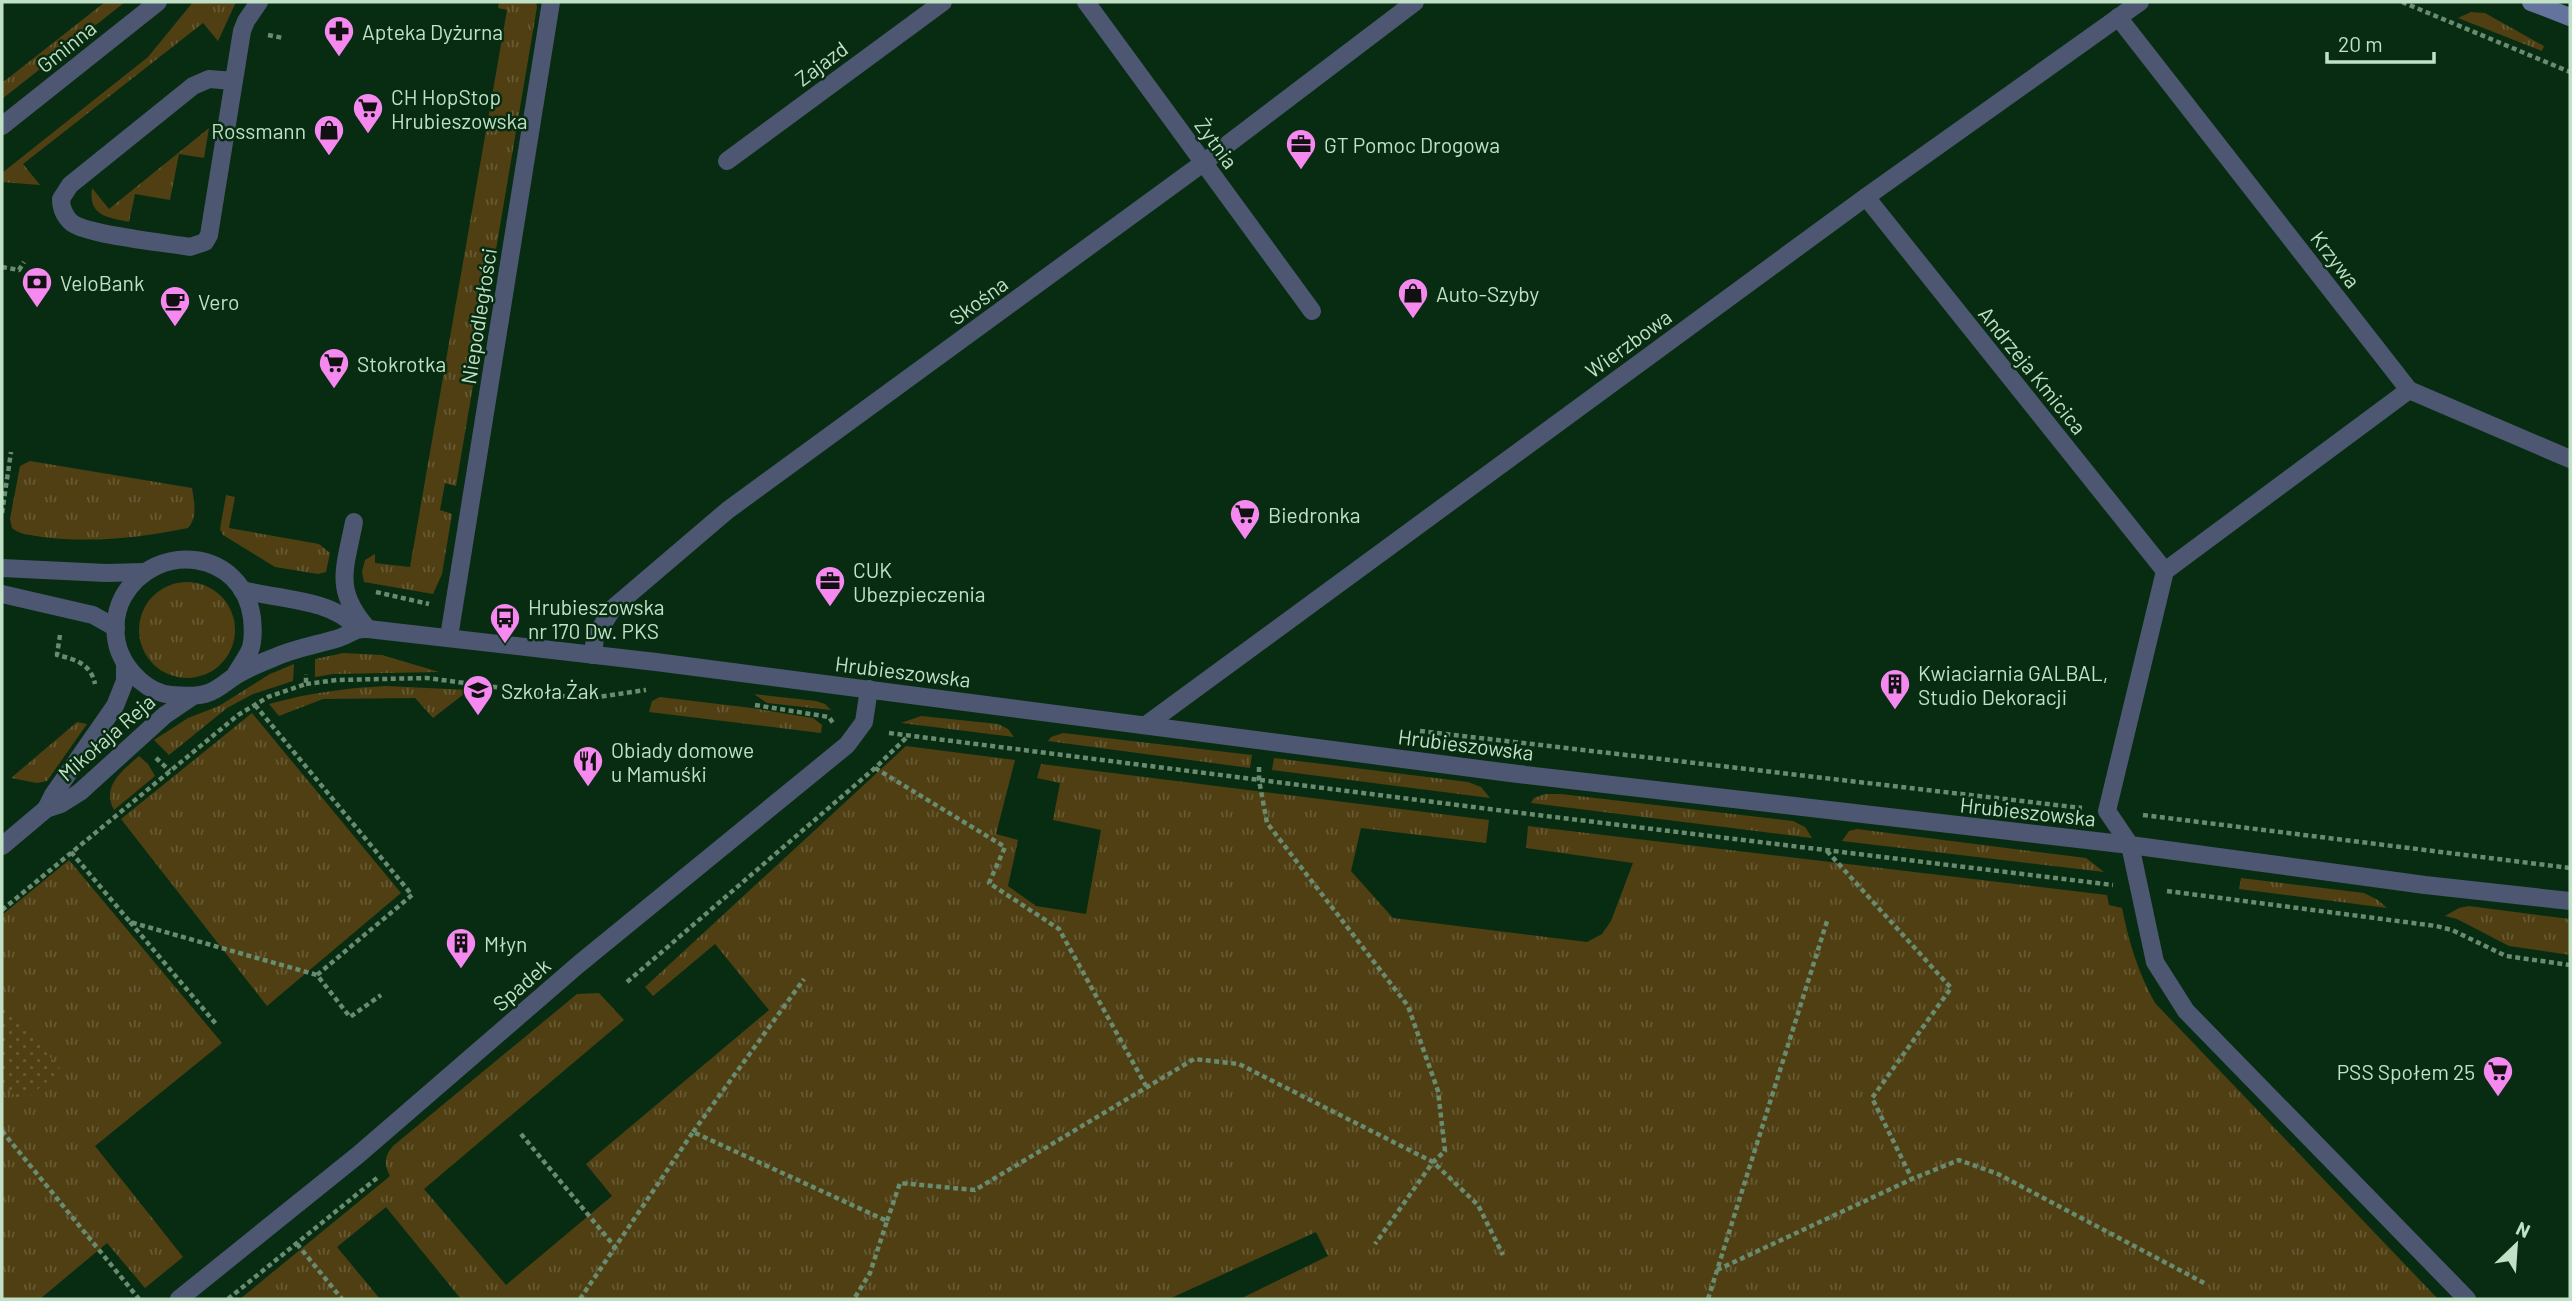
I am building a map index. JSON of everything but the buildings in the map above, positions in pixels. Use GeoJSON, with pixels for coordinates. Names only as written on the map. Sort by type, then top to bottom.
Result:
{"type":"FeatureCollection","features":[{"type":"Feature","properties":{"kind":"main road"},"geometry":{"type":"LineString","coordinates":[[2531,2],[2570,17]]}},
{"type":"Feature","properties":{"kind":"street","name":"Gminna"},"geometry":{"type":"LineString","coordinates":[[2,126],[158,2]]}},
{"type":"Feature","properties":{"kind":"street"},"geometry":{"type":"LineString","coordinates":[[234,81],[209,79],[193,86],[70,185],[61,199],[61,208],[65,215],[71,222],[87,229],[190,247],[205,242],[209,235],[243,31],[246,21],[259,2]]}},
{"type":"Feature","properties":{"kind":"street","name":"Niepodległości"},"geometry":{"type":"LineString","coordinates":[[449,637],[551,2]]}},
{"type":"Feature","properties":{"kind":"street","name":"Zajazd"},"geometry":{"type":"LineString","coordinates":[[727,161],[943,2]]}},
{"type":"Feature","properties":{"kind":"street","name":"Żytnia"},"geometry":{"type":"LineString","coordinates":[[1086,2],[1312,310]]}},
{"type":"Feature","properties":{"kind":"street","name":"Skośna"},"geometry":{"type":"LineString","coordinates":[[593,654],[595,637],[613,608],[728,510],[1203,163],[1415,2]]}},
{"type":"Feature","properties":{"kind":"street","name":"Wierzbowa"},"geometry":{"type":"LineString","coordinates":[[1146,725],[1866,197],[2140,2]]}},
{"type":"Feature","properties":{"kind":"street","name":"Krzywa"},"geometry":{"type":"LineString","coordinates":[[2118,17],[2409,390],[2570,459]]}},
{"type":"Feature","properties":{"kind":"street","name":"Andrzeja Kmicica"},"geometry":{"type":"LineString","coordinates":[[1866,197],[2165,571]]}},
{"type":"Feature","properties":{"kind":"street"},"geometry":{"type":"LineString","coordinates":[[2409,390],[2165,571],[2108,811],[2130,845],[2155,962],[2186,1010],[2467,1299]]}},
{"type":"Feature","properties":{"kind":"street"},"geometry":{"type":"LineString","coordinates":[[354,522],[344,586],[349,606],[362,629]]}},
{"type":"Feature","properties":{"kind":"street"},"geometry":{"type":"LineString","coordinates":[[178,559],[197,560],[230,576],[242,590],[251,608],[254,628],[251,648],[234,677],[208,693],[193,696],[168,695],[151,689],[125,664],[116,641],[120,602],[130,585],[144,572],[160,563],[178,559]]}},
{"type":"Feature","properties":{"kind":"street"},"geometry":{"type":"LineString","coordinates":[[2,568],[144,572]]}},
{"type":"Feature","properties":{"kind":"street","name":"Hrubieszowska"},"geometry":{"type":"LineString","coordinates":[[242,590],[331,609],[362,629]]}},
{"type":"Feature","properties":{"kind":"street"},"geometry":{"type":"LineString","coordinates":[[2,594],[93,615],[116,628]]}},
{"type":"Feature","properties":{"kind":"street","name":"Hrubieszowska"},"geometry":{"type":"LineString","coordinates":[[234,677],[291,650],[340,638],[362,629],[449,637],[1558,779],[2130,845],[2425,885],[2570,901]]}},
{"type":"Feature","properties":{"kind":"street","name":"Mikołaja Reja"},"geometry":{"type":"LineString","coordinates":[[46,809],[115,706],[125,681],[125,664]]}},
{"type":"Feature","properties":{"kind":"street","name":"Spadek"},"geometry":{"type":"LineString","coordinates":[[179,1299],[358,1155],[579,964],[847,745],[864,722],[869,689]]}},
{"type":"Feature","properties":{"kind":"street","name":"Mikołaja Reja"},"geometry":{"type":"LineString","coordinates":[[2,846],[46,809],[61,804],[80,792],[165,715],[193,696]]}},
{"type":"Feature","properties":{"kind":"path"},"geometry":{"type":"LineString","coordinates":[[2402,2],[2570,72]]}},
{"type":"Feature","properties":{"kind":"path"},"geometry":{"type":"LineString","coordinates":[[2,267],[19,270],[24,262]]}},
{"type":"Feature","properties":{"kind":"path"},"geometry":{"type":"LineString","coordinates":[[2,513],[11,452]]}},
{"type":"Feature","properties":{"kind":"path"},"geometry":{"type":"LineString","coordinates":[[62,623],[57,655],[85,664],[94,679],[95,689]]}},
{"type":"Feature","properties":{"kind":"path"},"geometry":{"type":"LineString","coordinates":[[306,672],[306,684]]}},
{"type":"Feature","properties":{"kind":"path"},"geometry":{"type":"LineString","coordinates":[[2,910],[225,725],[279,693],[306,684],[427,678],[585,699],[653,689]]}},
{"type":"Feature","properties":{"kind":"path"},"geometry":{"type":"LineString","coordinates":[[752,704],[829,717],[837,729]]}},
{"type":"Feature","properties":{"kind":"path"},"geometry":{"type":"LineString","coordinates":[[255,705],[412,895],[317,975]]}},
{"type":"Feature","properties":{"kind":"path"},"geometry":{"type":"LineString","coordinates":[[1418,731],[2570,868]]}},
{"type":"Feature","properties":{"kind":"path"},"geometry":{"type":"LineString","coordinates":[[888,732],[2436,926],[2452,930],[2506,956],[2570,965]]}},
{"type":"Feature","properties":{"kind":"path"},"geometry":{"type":"LineString","coordinates":[[627,982],[875,768],[908,735]]}},
{"type":"Feature","properties":{"kind":"path"},"geometry":{"type":"LineString","coordinates":[[875,768],[1008,848],[989,883],[1059,929],[1146,1086]]}},
{"type":"Feature","properties":{"kind":"path"},"geometry":{"type":"LineString","coordinates":[[1259,780],[1267,823],[1408,1006],[1437,1091],[1445,1151],[1433,1162],[1375,1244]]}},
{"type":"Feature","properties":{"kind":"path"},"geometry":{"type":"LineString","coordinates":[[1827,851],[1951,988],[1872,1098],[1912,1179]]}},
{"type":"Feature","properties":{"kind":"path"},"geometry":{"type":"LineString","coordinates":[[71,852],[216,1024]]}},
{"type":"Feature","properties":{"kind":"path"},"geometry":{"type":"LineString","coordinates":[[1708,1299],[1828,918]]}},
{"type":"Feature","properties":{"kind":"path"},"geometry":{"type":"LineString","coordinates":[[130,922],[317,975],[350,1017],[381,995]]}},
{"type":"Feature","properties":{"kind":"path"},"geometry":{"type":"LineString","coordinates":[[580,1299],[693,1132],[804,979]]}},
{"type":"Feature","properties":{"kind":"path"},"geometry":{"type":"LineString","coordinates":[[854,1299],[870,1273],[900,1183],[975,1190],[1194,1059],[1239,1064],[1433,1162],[1478,1205],[1503,1255]]}},
{"type":"Feature","properties":{"kind":"path"},"geometry":{"type":"LineString","coordinates":[[2,1131],[139,1299]]}},
{"type":"Feature","properties":{"kind":"path"},"geometry":{"type":"LineString","coordinates":[[693,1132],[887,1221]]}},
{"type":"Feature","properties":{"kind":"path"},"geometry":{"type":"LineString","coordinates":[[522,1134],[615,1247]]}},
{"type":"Feature","properties":{"kind":"path"},"geometry":{"type":"LineString","coordinates":[[1717,1270],[1912,1179],[1959,1160],[1998,1174],[2206,1284]]}},
{"type":"Feature","properties":{"kind":"path"},"geometry":{"type":"LineString","coordinates":[[228,1299],[377,1178]]}},
{"type":"Feature","properties":{"kind":"path"},"geometry":{"type":"LineString","coordinates":[[297,1244],[342,1299]]}},
{"type":"Feature","properties":{"kind":"green space"},"geometry":{"type":"Polygon","coordinates":[[[105,2],[125,2],[2,99],[2,83],[105,2]]]}},
{"type":"Feature","properties":{"kind":"green space"},"geometry":{"type":"Polygon","coordinates":[[[193,2],[236,2],[218,41],[203,23],[23,164],[40,185],[2,182],[2,173],[148,57],[193,2]]]}},
{"type":"Feature","properties":{"kind":"green space"},"geometry":{"type":"Polygon","coordinates":[[[499,2],[536,2],[537,7],[456,486],[445,483],[440,510],[452,514],[442,574],[433,594],[364,582],[362,572],[365,560],[375,554],[375,563],[410,567],[507,10],[498,8],[499,2]]]}},
{"type":"Feature","properties":{"kind":"green space"},"geometry":{"type":"Polygon","coordinates":[[[2471,12],[2485,13],[2544,46],[2542,51],[2458,18],[2471,12]]]}},
{"type":"Feature","properties":{"kind":"green space"},"geometry":{"type":"Polygon","coordinates":[[[209,128],[204,158],[179,154],[170,200],[135,194],[129,222],[96,210],[92,188],[109,209],[209,128]]]}},
{"type":"Feature","properties":{"kind":"green space"},"geometry":{"type":"Polygon","coordinates":[[[30,461],[192,488],[195,509],[193,519],[188,528],[115,538],[61,539],[19,532],[12,528],[10,519],[20,466],[30,461]]]}},
{"type":"Feature","properties":{"kind":"green space"},"geometry":{"type":"Polygon","coordinates":[[[226,495],[235,497],[229,528],[319,544],[330,553],[326,572],[318,574],[275,567],[223,535],[220,529],[226,495]]]}},
{"type":"Feature","properties":{"kind":"green space"},"geometry":{"type":"Polygon","coordinates":[[[187,582],[205,586],[221,596],[231,612],[235,630],[231,648],[221,664],[205,674],[187,678],[169,674],[153,664],[143,648],[139,630],[143,612],[153,596],[169,586],[187,582]]]}},
{"type":"Feature","properties":{"kind":"green space"},"geometry":{"type":"Polygon","coordinates":[[[343,653],[382,655],[439,672],[333,674],[315,677],[315,659],[343,653]]]}},
{"type":"Feature","properties":{"kind":"green space"},"geometry":{"type":"Polygon","coordinates":[[[294,664],[293,681],[253,694],[227,708],[169,755],[154,740],[188,718],[219,706],[270,674],[294,664]]]}},
{"type":"Feature","properties":{"kind":"green space"},"geometry":{"type":"Polygon","coordinates":[[[386,686],[469,690],[433,718],[415,698],[323,699],[279,716],[269,704],[327,692],[386,686]]]}},
{"type":"Feature","properties":{"kind":"green space"},"geometry":{"type":"Polygon","coordinates":[[[754,694],[816,701],[831,710],[767,703],[754,694]]]}},
{"type":"Feature","properties":{"kind":"green space"},"geometry":{"type":"Polygon","coordinates":[[[660,697],[813,718],[822,725],[821,733],[649,712],[652,701],[660,697]]]}},
{"type":"Feature","properties":{"kind":"green space"},"geometry":{"type":"Polygon","coordinates":[[[252,713],[401,893],[267,1006],[121,819],[252,713]]]}},
{"type":"Feature","properties":{"kind":"green space"},"geometry":{"type":"Polygon","coordinates":[[[921,716],[998,724],[1008,729],[1014,737],[901,723],[921,716]]]}},
{"type":"Feature","properties":{"kind":"green space"},"geometry":{"type":"Polygon","coordinates":[[[77,722],[87,724],[47,781],[37,783],[11,778],[77,722]]]}},
{"type":"Feature","properties":{"kind":"green space"},"geometry":{"type":"Polygon","coordinates":[[[1063,733],[1252,755],[1250,768],[1048,741],[1051,737],[1063,733]]]}},
{"type":"Feature","properties":{"kind":"green space"},"geometry":{"type":"Polygon","coordinates":[[[906,746],[1015,760],[996,834],[1018,840],[1008,886],[1036,906],[1086,914],[1101,830],[1053,820],[1060,783],[1037,778],[1041,764],[1489,820],[1486,843],[1361,828],[1351,871],[1393,918],[1587,942],[1602,934],[1611,921],[1633,863],[1526,848],[1528,826],[2107,895],[2109,905],[2122,908],[2135,957],[2155,1003],[2438,1299],[1240,1299],[1328,1256],[1316,1232],[1169,1299],[461,1299],[386,1207],[337,1247],[380,1299],[240,1299],[390,1176],[386,1161],[393,1146],[577,994],[599,993],[624,1020],[424,1189],[506,1285],[612,1196],[586,1164],[769,1010],[715,944],[653,996],[645,987],[906,746]]]}},
{"type":"Feature","properties":{"kind":"green space"},"geometry":{"type":"Polygon","coordinates":[[[139,756],[155,776],[114,810],[110,794],[112,786],[120,773],[139,756]]]}},
{"type":"Feature","properties":{"kind":"green space"},"geometry":{"type":"Polygon","coordinates":[[[1274,758],[1468,782],[1481,787],[1490,798],[1272,770],[1274,758]]]}},
{"type":"Feature","properties":{"kind":"green space"},"geometry":{"type":"Polygon","coordinates":[[[1545,794],[1793,821],[1805,827],[1812,838],[1531,803],[1534,798],[1545,794]]]}},
{"type":"Feature","properties":{"kind":"green space"},"geometry":{"type":"Polygon","coordinates":[[[1857,829],[2086,858],[2104,872],[1842,841],[1849,831],[1857,829]]]}},
{"type":"Feature","properties":{"kind":"green space"},"geometry":{"type":"Polygon","coordinates":[[[69,860],[222,1043],[95,1146],[183,1257],[145,1288],[107,1243],[40,1299],[2,1299],[2,915],[69,860]]]}},
{"type":"Feature","properties":{"kind":"green space"},"geometry":{"type":"Polygon","coordinates":[[[2241,878],[2364,893],[2387,908],[2239,889],[2241,878]]]}},
{"type":"Feature","properties":{"kind":"green space"},"geometry":{"type":"Polygon","coordinates":[[[2469,906],[2570,919],[2570,955],[2509,946],[2457,919],[2445,916],[2469,906]]]}},
{"type":"Feature","properties":{"kind":"green space"},"geometry":{"type":"Polygon","coordinates":[[[4,1002],[61,1070],[21,1103],[2,1081],[4,1002]]]}},
{"type":"Feature","properties":{"kind":"place","name":"Apteka Dyżurna"},"geometry":{"type":"Point","coordinates":[339,58]}},
{"type":"Feature","properties":{"kind":"place","name":"CH HopStop Hrubieszowska"},"geometry":{"type":"Point","coordinates":[368,135]}},
{"type":"Feature","properties":{"kind":"place","name":"Rossmann"},"geometry":{"type":"Point","coordinates":[329,157]}},
{"type":"Feature","properties":{"kind":"place","name":"GT Pomoc Drogowa"},"geometry":{"type":"Point","coordinates":[1301,171]}},
{"type":"Feature","properties":{"kind":"place","name":"VeloBank"},"geometry":{"type":"Point","coordinates":[37,309]}},
{"type":"Feature","properties":{"kind":"place","name":"Auto-Szyby"},"geometry":{"type":"Point","coordinates":[1413,320]}},
{"type":"Feature","properties":{"kind":"place","name":"Vero"},"geometry":{"type":"Point","coordinates":[175,328]}},
{"type":"Feature","properties":{"kind":"place","name":"Stokrotka"},"geometry":{"type":"Point","coordinates":[334,390]}},
{"type":"Feature","properties":{"kind":"place","name":"Biedronka"},"geometry":{"type":"Point","coordinates":[1245,541]}},
{"type":"Feature","properties":{"kind":"place","name":"CUK Ubezpieczenia"},"geometry":{"type":"Point","coordinates":[830,608]}},
{"type":"Feature","properties":{"kind":"place","name":"Hrubieszowska nr 170 Dw. PKS"},"geometry":{"type":"Point","coordinates":[505,645]}},
{"type":"Feature","properties":{"kind":"place","name":"Kwiaciarnia GALBAL, Studio Dekoracji"},"geometry":{"type":"Point","coordinates":[1895,711]}},
{"type":"Feature","properties":{"kind":"place","name":"Szkoła Żak"},"geometry":{"type":"Point","coordinates":[478,717]}},
{"type":"Feature","properties":{"kind":"place","name":"Obiady domowe u Mamuśki"},"geometry":{"type":"Point","coordinates":[588,788]}},
{"type":"Feature","properties":{"kind":"place","name":"Młyn"},"geometry":{"type":"Point","coordinates":[461,970]}},
{"type":"Feature","properties":{"kind":"place","name":"PSS Społem 25"},"geometry":{"type":"Point","coordinates":[2498,1098]}}]}
